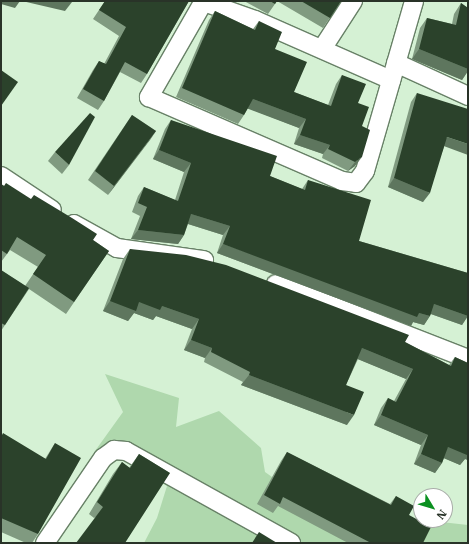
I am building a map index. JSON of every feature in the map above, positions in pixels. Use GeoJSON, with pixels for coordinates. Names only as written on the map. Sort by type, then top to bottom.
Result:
{"type":"FeatureCollection","features":[{"type":"Feature","properties":{"kind":"street"},"geometry":{"type":"LineString","coordinates":[[322,49],[353,1]]}},
{"type":"Feature","properties":{"kind":"street"},"geometry":{"type":"LineString","coordinates":[[414,1],[394,72],[365,171],[356,183],[342,181],[149,98],[204,2],[322,49],[394,72],[468,96]]}},
{"type":"Feature","properties":{"kind":"street"},"geometry":{"type":"LineString","coordinates":[[1,176],[98,240],[116,248],[181,255],[222,264]]}},
{"type":"Feature","properties":{"kind":"street"},"geometry":{"type":"LineString","coordinates":[[259,278],[468,359]]}},
{"type":"Feature","properties":{"kind":"street"},"geometry":{"type":"LineString","coordinates":[[45,543],[103,458],[114,450],[126,451],[291,543]]}},
{"type":"Feature","properties":{"kind":"green space"},"geometry":{"type":"Polygon","coordinates":[[[105,374],[179,398],[176,427],[219,411],[261,448],[265,472],[296,494],[413,519],[413,528],[453,528],[453,523],[468,525],[468,543],[144,543],[157,518],[167,486],[131,463],[95,451],[123,412],[105,374]]]}},
{"type":"Feature","properties":{"kind":"building"},"geometry":{"type":"Polygon","coordinates":[[[105,1],[189,1],[147,74],[125,62],[104,101],[83,89],[99,61],[106,64],[126,27],[99,10],[105,1]]]}},
{"type":"Feature","properties":{"kind":"building"},"geometry":{"type":"Polygon","coordinates":[[[270,1],[277,1],[275,4],[270,1]]]}},
{"type":"Feature","properties":{"kind":"building"},"geometry":{"type":"Polygon","coordinates":[[[301,1],[341,1],[330,18],[301,1]]]}},
{"type":"Feature","properties":{"kind":"building"},"geometry":{"type":"Polygon","coordinates":[[[461,3],[468,8],[468,69],[419,49],[427,18],[456,25],[461,3]]]}},
{"type":"Feature","properties":{"kind":"building"},"geometry":{"type":"Polygon","coordinates":[[[215,11],[255,30],[259,21],[282,32],[275,49],[307,62],[294,92],[331,106],[342,75],[366,84],[358,103],[369,107],[362,126],[370,130],[362,157],[355,162],[328,149],[330,145],[300,135],[306,119],[253,99],[244,115],[182,88],[215,11]]]}},
{"type":"Feature","properties":{"kind":"building"},"geometry":{"type":"Polygon","coordinates":[[[1,70],[18,82],[1,106],[1,70]]]}},
{"type":"Feature","properties":{"kind":"building"},"geometry":{"type":"Polygon","coordinates":[[[417,93],[468,109],[468,144],[447,137],[430,193],[394,178],[417,93]]]}},
{"type":"Feature","properties":{"kind":"building"},"geometry":{"type":"Polygon","coordinates":[[[90,113],[95,117],[69,165],[55,152],[90,113]]]}},
{"type":"Feature","properties":{"kind":"building"},"geometry":{"type":"Polygon","coordinates":[[[132,115],[156,131],[114,186],[95,171],[132,115]]]}},
{"type":"Feature","properties":{"kind":"building"},"geometry":{"type":"Polygon","coordinates":[[[171,120],[277,156],[270,176],[305,190],[308,180],[371,200],[359,241],[468,273],[468,316],[434,304],[430,316],[419,313],[417,317],[223,244],[230,226],[191,214],[184,235],[138,230],[147,207],[138,203],[144,187],[178,201],[191,163],[159,150],[171,120]]]}},
{"type":"Feature","properties":{"kind":"building"},"geometry":{"type":"Polygon","coordinates":[[[6,183],[31,199],[34,195],[97,234],[93,240],[109,251],[74,302],[33,274],[46,255],[17,237],[7,254],[1,250],[1,184],[4,186],[6,183]]]}},
{"type":"Feature","properties":{"kind":"building"},"geometry":{"type":"Polygon","coordinates":[[[130,249],[186,255],[226,265],[409,335],[405,342],[451,366],[455,357],[468,363],[468,454],[467,455],[448,447],[442,463],[421,454],[428,435],[381,415],[388,398],[396,402],[413,369],[362,348],[346,385],[364,392],[354,415],[249,375],[250,372],[211,352],[212,348],[191,340],[199,319],[162,306],[160,310],[139,302],[136,311],[110,301],[130,249]]]}},
{"type":"Feature","properties":{"kind":"building"},"geometry":{"type":"Polygon","coordinates":[[[1,270],[29,288],[5,325],[1,323],[1,270]]]}},
{"type":"Feature","properties":{"kind":"building"},"geometry":{"type":"Polygon","coordinates":[[[3,433],[46,459],[55,443],[81,458],[38,534],[1,518],[1,437],[3,433]]]}},
{"type":"Feature","properties":{"kind":"building"},"geometry":{"type":"Polygon","coordinates":[[[287,452],[391,505],[396,496],[413,505],[409,515],[413,517],[413,528],[430,528],[423,543],[371,543],[283,497],[280,504],[264,495],[287,452]]]}},
{"type":"Feature","properties":{"kind":"building"},"geometry":{"type":"Polygon","coordinates":[[[139,454],[170,473],[125,543],[76,543],[103,507],[97,502],[122,462],[130,468],[139,454]]]}},
{"type":"Feature","properties":{"kind":"building"},"geometry":{"type":"Polygon","coordinates":[[[259,532],[277,543],[252,543],[259,532]]]}}]}
